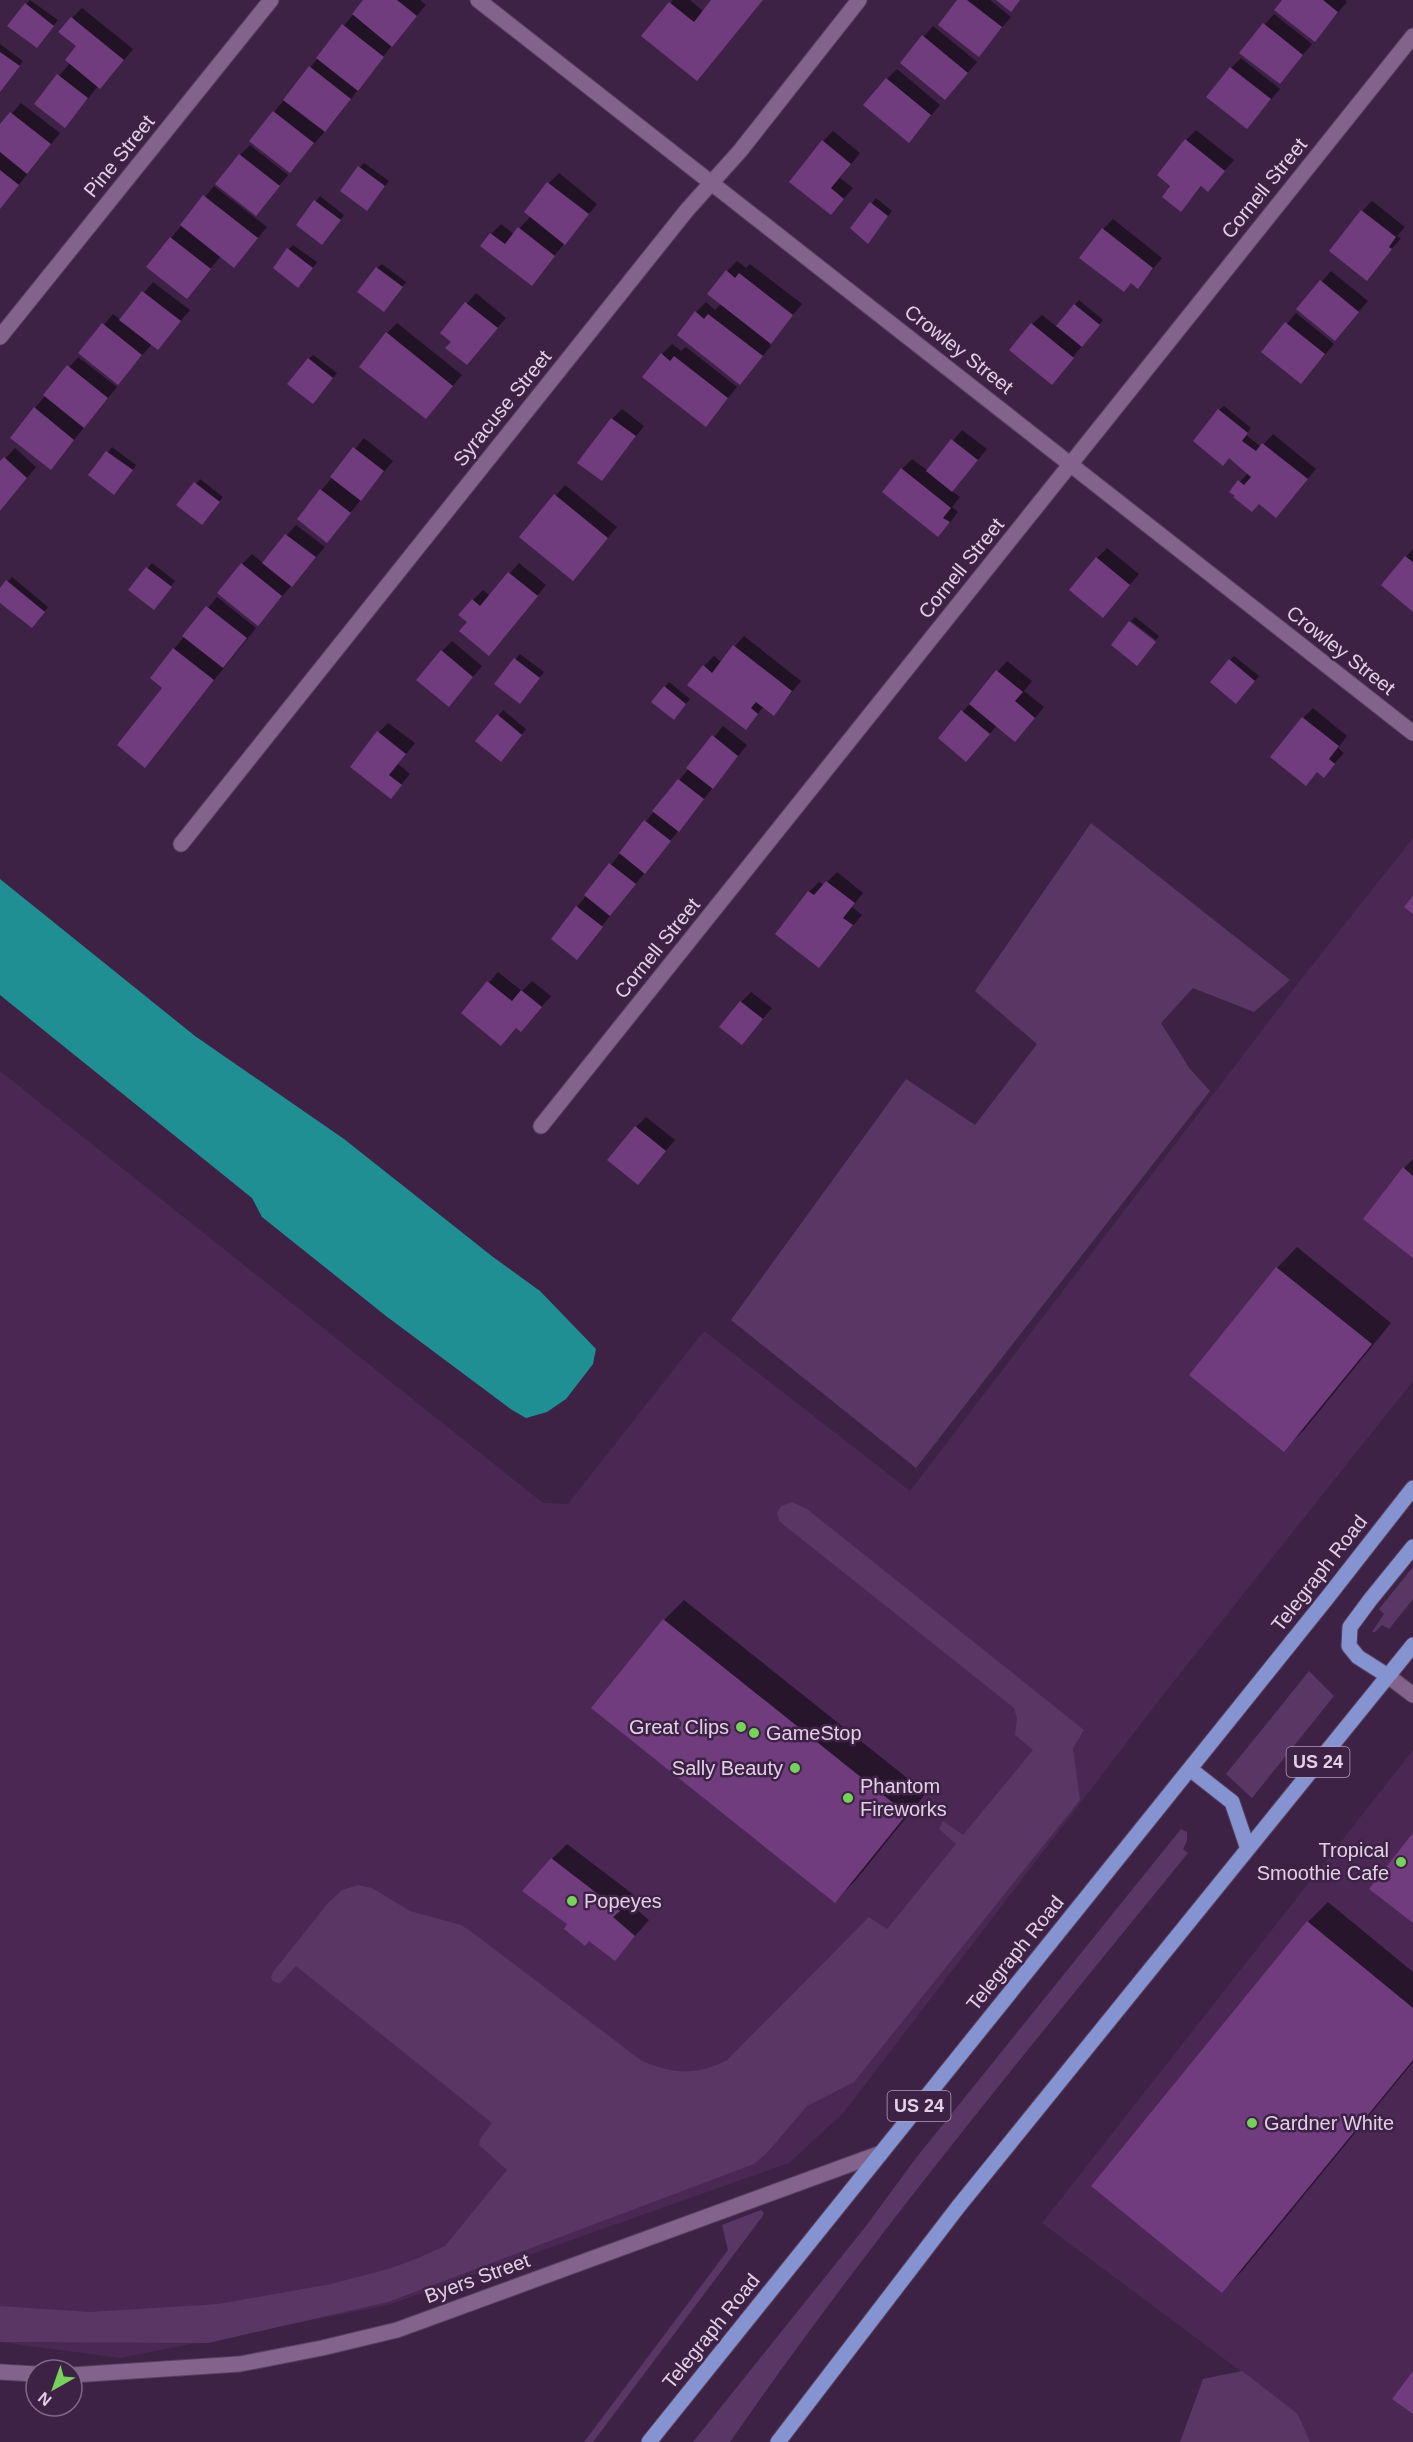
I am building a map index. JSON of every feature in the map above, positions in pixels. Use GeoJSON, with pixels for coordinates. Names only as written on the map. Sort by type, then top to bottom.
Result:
{"type":"FeatureCollection","features":[{"type":"Feature","properties":{"kind":"main road","name":"Telegraph Road"},"geometry":{"type":"LineString","coordinates":[[649,2442],[1413,1488]]}},
{"type":"Feature","properties":{"kind":"main road"},"geometry":{"type":"LineString","coordinates":[[1388,1676],[1358,1657],[1349,1646],[1350,1627],[1413,1547]]}},
{"type":"Feature","properties":{"kind":"main road","name":"US 24"},"geometry":{"type":"LineString","coordinates":[[778,2442],[958,2207],[1413,1645]]}},
{"type":"Feature","properties":{"kind":"main road"},"geometry":{"type":"LineString","coordinates":[[1190,1769],[1232,1802],[1248,1849]]}},
{"type":"Feature","properties":{"kind":"street","name":"Pine Street"},"geometry":{"type":"LineString","coordinates":[[0,337],[270,0]]}},
{"type":"Feature","properties":{"kind":"street","name":"Crowley Street"},"geometry":{"type":"LineString","coordinates":[[478,0],[1072,463],[1413,733]]}},
{"type":"Feature","properties":{"kind":"street","name":"Syracuse Street"},"geometry":{"type":"LineString","coordinates":[[181,844],[680,219],[713,182],[859,0]]}},
{"type":"Feature","properties":{"kind":"street","name":"Cornell Street"},"geometry":{"type":"LineString","coordinates":[[541,1126],[1413,36]]}},
{"type":"Feature","properties":{"kind":"street"},"geometry":{"type":"LineString","coordinates":[[1388,1676],[1413,1695]]}},
{"type":"Feature","properties":{"kind":"street","name":"Byers Street"},"geometry":{"type":"LineString","coordinates":[[84,2375],[240,2364],[397,2330],[881,2153]]}},
{"type":"Feature","properties":{"kind":"street"},"geometry":{"type":"LineString","coordinates":[[0,2372],[24,2373]]}},
{"type":"Feature","properties":{"kind":"shaded area"},"geometry":{"type":"Polygon","coordinates":[[[1091,823],[1290,980],[1254,1012],[1193,988],[1161,1023],[1190,1069],[1210,1091],[916,1468],[731,1320],[906,1079],[975,1125],[1037,1044],[975,991],[1091,823]]]}},
{"type":"Feature","properties":{"kind":"shaded area"},"geometry":{"type":"Polygon","coordinates":[[[1413,838],[1413,1381],[1166,1691],[844,2112],[789,2163],[388,2305],[120,2358],[0,2342],[0,1071],[543,1503],[568,1504],[704,1331],[910,1491],[1299,982],[1413,838]]]}},
{"type":"Feature","properties":{"kind":"shaded area"},"geometry":{"type":"Polygon","coordinates":[[[0,879],[195,1036],[344,1139],[493,1257],[540,1291],[596,1349],[593,1364],[566,1399],[547,1412],[526,1418],[512,1410],[386,1316],[262,1217],[252,1198],[0,995],[0,879]]]}},
{"type":"Feature","properties":{"kind":"shaded area"},"geometry":{"type":"Polygon","coordinates":[[[792,1502],[807,1509],[1084,1730],[1073,1748],[1080,1800],[854,2082],[807,2106],[767,2153],[754,2164],[388,2302],[208,2343],[0,2342],[0,2306],[89,2312],[218,2304],[331,2284],[388,2269],[445,2246],[507,2170],[479,2145],[480,2139],[492,2123],[296,1966],[279,1984],[273,1981],[271,1977],[273,1972],[328,1903],[342,1890],[358,1885],[372,1888],[410,1911],[461,1925],[642,2061],[675,2071],[706,2069],[727,2060],[869,1917],[887,1929],[956,1844],[939,1829],[943,1821],[963,1835],[1033,1750],[1015,1735],[1017,1719],[1014,1708],[779,1521],[777,1513],[781,1506],[792,1502]]]}},
{"type":"Feature","properties":{"kind":"shaded area"},"geometry":{"type":"Polygon","coordinates":[[[1413,1567],[1413,1599],[1389,1629],[1382,1625],[1372,1632],[1384,1614],[1379,1609],[1413,1567]]]}},
{"type":"Feature","properties":{"kind":"shaded area"},"geometry":{"type":"Polygon","coordinates":[[[1309,1671],[1334,1696],[1252,1798],[1226,1774],[1309,1671]]]}},
{"type":"Feature","properties":{"kind":"shaded area"},"geometry":{"type":"Polygon","coordinates":[[[1413,1750],[1413,2442],[1310,2442],[1298,2414],[1042,2223],[1413,1750]]]}},
{"type":"Feature","properties":{"kind":"shaded area"},"geometry":{"type":"Polygon","coordinates":[[[1181,1829],[1187,1832],[1187,1841],[1183,1849],[1188,1853],[896,2216],[730,2442],[693,2442],[866,2226],[916,2158],[1181,1829]]]}},
{"type":"Feature","properties":{"kind":"shaded area"},"geometry":{"type":"Polygon","coordinates":[[[761,2210],[764,2213],[762,2217],[593,2442],[584,2442],[728,2250],[722,2225],[761,2210]]]}},
{"type":"Feature","properties":{"kind":"shaded area"},"geometry":{"type":"Polygon","coordinates":[[[1242,2371],[1298,2414],[1310,2442],[1180,2442],[1203,2379],[1242,2371]]]}},
{"type":"Feature","properties":{"kind":"building"},"geometry":{"type":"Polygon","coordinates":[[[363,0],[397,0],[417,16],[392,47],[352,14],[363,0]]]}},
{"type":"Feature","properties":{"kind":"building"},"geometry":{"type":"Polygon","coordinates":[[[711,0],[763,0],[697,81],[641,36],[669,2],[694,22],[711,0]]]}},
{"type":"Feature","properties":{"kind":"building"},"geometry":{"type":"Polygon","coordinates":[[[957,0],[967,0],[1002,27],[979,57],[938,25],[957,0]]]}},
{"type":"Feature","properties":{"kind":"building"},"geometry":{"type":"Polygon","coordinates":[[[996,0],[1020,0],[1011,12],[996,0]]]}},
{"type":"Feature","properties":{"kind":"building"},"geometry":{"type":"Polygon","coordinates":[[[1282,0],[1323,0],[1338,12],[1315,42],[1274,10],[1282,0]]]}},
{"type":"Feature","properties":{"kind":"building"},"geometry":{"type":"Polygon","coordinates":[[[25,3],[54,26],[37,48],[7,26],[25,3]]]}},
{"type":"Feature","properties":{"kind":"building"},"geometry":{"type":"Polygon","coordinates":[[[71,17],[124,60],[100,89],[65,60],[76,46],[58,32],[71,17]]]}},
{"type":"Feature","properties":{"kind":"building"},"geometry":{"type":"Polygon","coordinates":[[[1263,23],[1303,55],[1280,84],[1239,53],[1263,23]]]}},
{"type":"Feature","properties":{"kind":"building"},"geometry":{"type":"Polygon","coordinates":[[[342,24],[384,57],[358,91],[316,58],[342,24]]]}},
{"type":"Feature","properties":{"kind":"building"},"geometry":{"type":"Polygon","coordinates":[[[922,35],[968,73],[945,100],[900,63],[922,35]]]}},
{"type":"Feature","properties":{"kind":"building"},"geometry":{"type":"Polygon","coordinates":[[[0,52],[20,66],[0,92],[0,52]]]}},
{"type":"Feature","properties":{"kind":"building"},"geometry":{"type":"Polygon","coordinates":[[[309,66],[351,99],[325,132],[283,100],[309,66]]]}},
{"type":"Feature","properties":{"kind":"building"},"geometry":{"type":"Polygon","coordinates":[[[1230,67],[1271,99],[1247,129],[1206,97],[1230,67]]]}},
{"type":"Feature","properties":{"kind":"building"},"geometry":{"type":"Polygon","coordinates":[[[57,74],[88,98],[65,128],[34,104],[57,74]]]}},
{"type":"Feature","properties":{"kind":"building"},"geometry":{"type":"Polygon","coordinates":[[[886,78],[931,115],[909,143],[863,105],[886,78]]]}},
{"type":"Feature","properties":{"kind":"building"},"geometry":{"type":"Polygon","coordinates":[[[273,111],[314,143],[290,173],[249,141],[273,111]]]}},
{"type":"Feature","properties":{"kind":"building"},"geometry":{"type":"Polygon","coordinates":[[[10,112],[51,144],[27,174],[0,152],[0,124],[10,112]]]}},
{"type":"Feature","properties":{"kind":"building"},"geometry":{"type":"Polygon","coordinates":[[[1185,139],[1225,171],[1208,192],[1201,186],[1181,212],[1162,197],[1170,186],[1157,175],[1185,139]]]}},
{"type":"Feature","properties":{"kind":"building"},"geometry":{"type":"Polygon","coordinates":[[[822,140],[851,164],[831,188],[844,199],[831,215],[789,182],[822,140]]]}},
{"type":"Feature","properties":{"kind":"building"},"geometry":{"type":"Polygon","coordinates":[[[239,154],[280,186],[256,216],[215,184],[239,154]]]}},
{"type":"Feature","properties":{"kind":"building"},"geometry":{"type":"Polygon","coordinates":[[[358,166],[385,186],[367,211],[340,191],[358,166]]]}},
{"type":"Feature","properties":{"kind":"building"},"geometry":{"type":"Polygon","coordinates":[[[0,170],[19,185],[0,209],[0,170]]]}},
{"type":"Feature","properties":{"kind":"building"},"geometry":{"type":"Polygon","coordinates":[[[547,182],[589,214],[565,245],[524,212],[547,182]]]}},
{"type":"Feature","properties":{"kind":"building"},"geometry":{"type":"Polygon","coordinates":[[[203,195],[258,238],[234,268],[180,225],[203,195]]]}},
{"type":"Feature","properties":{"kind":"building"},"geometry":{"type":"Polygon","coordinates":[[[314,200],[341,220],[322,245],[296,225],[314,200]]]}},
{"type":"Feature","properties":{"kind":"building"},"geometry":{"type":"Polygon","coordinates":[[[870,202],[888,216],[868,244],[850,228],[870,202]]]}},
{"type":"Feature","properties":{"kind":"building"},"geometry":{"type":"Polygon","coordinates":[[[1361,210],[1396,237],[1389,247],[1392,249],[1367,281],[1329,251],[1361,210]]]}},
{"type":"Feature","properties":{"kind":"building"},"geometry":{"type":"Polygon","coordinates":[[[518,227],[555,256],[532,286],[480,246],[490,233],[505,244],[518,227]]]}},
{"type":"Feature","properties":{"kind":"building"},"geometry":{"type":"Polygon","coordinates":[[[1102,228],[1153,268],[1138,289],[1131,283],[1124,292],[1079,258],[1102,228]]]}},
{"type":"Feature","properties":{"kind":"building"},"geometry":{"type":"Polygon","coordinates":[[[170,237],[211,269],[187,299],[146,267],[170,237]]]}},
{"type":"Feature","properties":{"kind":"building"},"geometry":{"type":"Polygon","coordinates":[[[287,248],[313,268],[298,288],[273,268],[287,248]]]}},
{"type":"Feature","properties":{"kind":"building"},"geometry":{"type":"Polygon","coordinates":[[[376,267],[403,287],[384,312],[357,292],[376,267]]]}},
{"type":"Feature","properties":{"kind":"building"},"geometry":{"type":"Polygon","coordinates":[[[726,270],[735,278],[739,273],[793,315],[771,344],[707,294],[726,270]]]}},
{"type":"Feature","properties":{"kind":"building"},"geometry":{"type":"Polygon","coordinates":[[[1320,280],[1359,312],[1335,341],[1296,309],[1320,280]]]}},
{"type":"Feature","properties":{"kind":"building"},"geometry":{"type":"Polygon","coordinates":[[[142,291],[181,321],[158,350],[119,320],[142,291]]]}},
{"type":"Feature","properties":{"kind":"building"},"geometry":{"type":"Polygon","coordinates":[[[465,302],[498,328],[467,365],[445,348],[451,342],[440,333],[465,302]]]}},
{"type":"Feature","properties":{"kind":"building"},"geometry":{"type":"Polygon","coordinates":[[[1074,304],[1100,325],[1082,347],[1056,326],[1074,304]]]}},
{"type":"Feature","properties":{"kind":"building"},"geometry":{"type":"Polygon","coordinates":[[[695,311],[704,319],[708,314],[763,356],[740,385],[677,335],[695,311]]]}},
{"type":"Feature","properties":{"kind":"building"},"geometry":{"type":"Polygon","coordinates":[[[1285,322],[1325,354],[1301,384],[1261,352],[1285,322]]]}},
{"type":"Feature","properties":{"kind":"building"},"geometry":{"type":"Polygon","coordinates":[[[102,323],[142,355],[118,385],[78,353],[102,323]]]}},
{"type":"Feature","properties":{"kind":"building"},"geometry":{"type":"Polygon","coordinates":[[[1031,323],[1074,358],[1052,385],[1009,350],[1031,323]]]}},
{"type":"Feature","properties":{"kind":"building"},"geometry":{"type":"Polygon","coordinates":[[[386,332],[453,386],[426,419],[359,367],[386,332]]]}},
{"type":"Feature","properties":{"kind":"building"},"geometry":{"type":"Polygon","coordinates":[[[661,353],[670,361],[674,356],[728,398],[706,427],[642,377],[661,353]]]}},
{"type":"Feature","properties":{"kind":"building"},"geometry":{"type":"Polygon","coordinates":[[[308,358],[333,378],[313,404],[287,384],[308,358]]]}},
{"type":"Feature","properties":{"kind":"building"},"geometry":{"type":"Polygon","coordinates":[[[67,365],[108,398],[84,428],[43,395],[67,365]]]}},
{"type":"Feature","properties":{"kind":"building"},"geometry":{"type":"Polygon","coordinates":[[[34,407],[74,440],[51,470],[10,438],[34,407]]]}},
{"type":"Feature","properties":{"kind":"building"},"geometry":{"type":"Polygon","coordinates":[[[1218,409],[1248,433],[1242,441],[1256,451],[1262,443],[1308,479],[1276,518],[1259,504],[1252,512],[1233,497],[1235,496],[1229,492],[1238,480],[1244,485],[1251,477],[1229,458],[1223,466],[1193,441],[1218,409]]]}},
{"type":"Feature","properties":{"kind":"building"},"geometry":{"type":"Polygon","coordinates":[[[611,418],[636,436],[602,481],[577,463],[611,418]]]}},
{"type":"Feature","properties":{"kind":"building"},"geometry":{"type":"Polygon","coordinates":[[[951,439],[978,460],[952,492],[926,471],[951,439]]]}},
{"type":"Feature","properties":{"kind":"building"},"geometry":{"type":"Polygon","coordinates":[[[353,447],[384,471],[361,501],[330,477],[353,447]]]}},
{"type":"Feature","properties":{"kind":"building"},"geometry":{"type":"Polygon","coordinates":[[[106,451],[133,470],[114,495],[88,475],[106,451]]]}},
{"type":"Feature","properties":{"kind":"building"},"geometry":{"type":"Polygon","coordinates":[[[4,457],[27,478],[0,511],[0,461],[4,457]]]}},
{"type":"Feature","properties":{"kind":"building"},"geometry":{"type":"Polygon","coordinates":[[[901,468],[951,508],[943,518],[950,522],[938,537],[882,492],[901,468]]]}},
{"type":"Feature","properties":{"kind":"building"},"geometry":{"type":"Polygon","coordinates":[[[194,482],[220,502],[202,525],[176,505],[194,482]]]}},
{"type":"Feature","properties":{"kind":"building"},"geometry":{"type":"Polygon","coordinates":[[[320,489],[351,513],[327,543],[297,519],[320,489]]]}},
{"type":"Feature","properties":{"kind":"building"},"geometry":{"type":"Polygon","coordinates":[[[554,494],[608,538],[573,581],[519,537],[554,494]]]}},
{"type":"Feature","properties":{"kind":"building"},"geometry":{"type":"Polygon","coordinates":[[[285,534],[316,557],[292,587],[262,563],[285,534]]]}},
{"type":"Feature","properties":{"kind":"building"},"geometry":{"type":"Polygon","coordinates":[[[1405,556],[1413,562],[1413,612],[1381,585],[1405,556]]]}},
{"type":"Feature","properties":{"kind":"building"},"geometry":{"type":"Polygon","coordinates":[[[1096,557],[1130,585],[1103,618],[1069,590],[1096,557]]]}},
{"type":"Feature","properties":{"kind":"building"},"geometry":{"type":"Polygon","coordinates":[[[241,563],[282,596],[258,626],[217,593],[241,563]]]}},
{"type":"Feature","properties":{"kind":"building"},"geometry":{"type":"Polygon","coordinates":[[[146,567],[172,587],[154,610],[128,590],[146,567]]]}},
{"type":"Feature","properties":{"kind":"building"},"geometry":{"type":"Polygon","coordinates":[[[508,572],[538,596],[489,656],[459,631],[467,622],[458,615],[472,599],[480,606],[508,572]]]}},
{"type":"Feature","properties":{"kind":"building"},"geometry":{"type":"Polygon","coordinates":[[[6,580],[45,612],[32,628],[0,603],[0,588],[6,580]]]}},
{"type":"Feature","properties":{"kind":"building"},"geometry":{"type":"Polygon","coordinates":[[[206,606],[247,638],[223,668],[182,636],[206,606]]]}},
{"type":"Feature","properties":{"kind":"building"},"geometry":{"type":"Polygon","coordinates":[[[1129,621],[1156,642],[1137,666],[1111,645],[1129,621]]]}},
{"type":"Feature","properties":{"kind":"building"},"geometry":{"type":"Polygon","coordinates":[[[733,645],[792,691],[774,716],[756,702],[751,708],[758,714],[746,730],[687,685],[703,665],[712,673],[733,645]]]}},
{"type":"Feature","properties":{"kind":"building"},"geometry":{"type":"Polygon","coordinates":[[[173,648],[214,680],[145,768],[117,745],[162,688],[150,678],[173,648]]]}},
{"type":"Feature","properties":{"kind":"building"},"geometry":{"type":"Polygon","coordinates":[[[441,650],[473,677],[449,707],[416,680],[441,650]]]}},
{"type":"Feature","properties":{"kind":"building"},"geometry":{"type":"Polygon","coordinates":[[[514,658],[540,678],[520,704],[494,684],[514,658]]]}},
{"type":"Feature","properties":{"kind":"building"},"geometry":{"type":"Polygon","coordinates":[[[1229,659],[1255,681],[1236,704],[1210,682],[1229,659]]]}},
{"type":"Feature","properties":{"kind":"building"},"geometry":{"type":"Polygon","coordinates":[[[996,670],[1023,692],[1015,701],[1035,718],[1015,742],[969,704],[996,670]]]}},
{"type":"Feature","properties":{"kind":"building"},"geometry":{"type":"Polygon","coordinates":[[[664,686],[686,704],[674,720],[651,702],[664,686]]]}},
{"type":"Feature","properties":{"kind":"building"},"geometry":{"type":"Polygon","coordinates":[[[961,710],[990,734],[966,762],[938,738],[961,710]]]}},
{"type":"Feature","properties":{"kind":"building"},"geometry":{"type":"Polygon","coordinates":[[[497,714],[522,735],[501,762],[475,741],[497,714]]]}},
{"type":"Feature","properties":{"kind":"building"},"geometry":{"type":"Polygon","coordinates":[[[1302,717],[1339,746],[1329,759],[1335,764],[1324,778],[1317,772],[1306,786],[1270,757],[1302,717]]]}},
{"type":"Feature","properties":{"kind":"building"},"geometry":{"type":"Polygon","coordinates":[[[377,731],[406,754],[389,775],[402,785],[391,799],[350,767],[377,731]]]}},
{"type":"Feature","properties":{"kind":"building"},"geometry":{"type":"Polygon","coordinates":[[[712,735],[738,756],[713,789],[686,768],[712,735]]]}},
{"type":"Feature","properties":{"kind":"building"},"geometry":{"type":"Polygon","coordinates":[[[678,779],[704,799],[679,832],[652,811],[678,779]]]}},
{"type":"Feature","properties":{"kind":"building"},"geometry":{"type":"Polygon","coordinates":[[[644,820],[671,841],[645,874],[619,853],[644,820]]]}},
{"type":"Feature","properties":{"kind":"building"},"geometry":{"type":"Polygon","coordinates":[[[609,863],[636,884],[610,916],[584,895],[609,863]]]}},
{"type":"Feature","properties":{"kind":"building"},"geometry":{"type":"Polygon","coordinates":[[[826,881],[855,903],[843,918],[853,925],[819,968],[775,934],[808,891],[814,895],[826,881]]]}},
{"type":"Feature","properties":{"kind":"building"},"geometry":{"type":"Polygon","coordinates":[[[1413,896],[1413,914],[1404,907],[1413,896]]]}},
{"type":"Feature","properties":{"kind":"building"},"geometry":{"type":"Polygon","coordinates":[[[576,906],[603,927],[577,960],[551,939],[576,906]]]}},
{"type":"Feature","properties":{"kind":"building"},"geometry":{"type":"Polygon","coordinates":[[[487,981],[512,1001],[521,990],[542,1007],[521,1032],[516,1028],[501,1046],[461,1013],[487,981]]]}},
{"type":"Feature","properties":{"kind":"building"},"geometry":{"type":"Polygon","coordinates":[[[740,1001],[763,1019],[742,1045],[719,1027],[740,1001]]]}},
{"type":"Feature","properties":{"kind":"building"},"geometry":{"type":"Polygon","coordinates":[[[635,1126],[666,1151],[638,1185],[607,1160],[635,1126]]]}},
{"type":"Feature","properties":{"kind":"building"},"geometry":{"type":"Polygon","coordinates":[[[1403,1167],[1413,1176],[1413,1258],[1363,1219],[1403,1167]]]}},
{"type":"Feature","properties":{"kind":"building"},"geometry":{"type":"Polygon","coordinates":[[[1276,1267],[1372,1344],[1284,1452],[1189,1375],[1276,1267]]]}},
{"type":"Feature","properties":{"kind":"building"},"geometry":{"type":"Polygon","coordinates":[[[663,1619],[907,1814],[835,1903],[591,1708],[663,1619]]]}},
{"type":"Feature","properties":{"kind":"building","name":"Tropical Smoothie Cafe"},"geometry":{"type":"Polygon","coordinates":[[[1412,1834],[1413,1836],[1413,1923],[1369,1889],[1412,1834]]]}},
{"type":"Feature","properties":{"kind":"building","name":"Popeyes"},"geometry":{"type":"Polygon","coordinates":[[[551,1858],[620,1911],[613,1917],[635,1936],[615,1961],[589,1941],[585,1946],[564,1929],[567,1924],[522,1891],[551,1858]]]}},
{"type":"Feature","properties":{"kind":"building","name":"Gardner White"},"geometry":{"type":"Polygon","coordinates":[[[1307,1921],[1413,2008],[1413,2060],[1222,2293],[1091,2186],[1307,1921]]]}},
{"type":"Feature","properties":{"kind":"building"},"geometry":{"type":"Polygon","coordinates":[[[1413,2371],[1413,2414],[1392,2399],[1413,2371]]]}},
{"type":"Feature","properties":{"kind":"place","name":"Great Clips"},"geometry":{"type":"Point","coordinates":[741,1727]}},
{"type":"Feature","properties":{"kind":"place","name":"GameStop"},"geometry":{"type":"Point","coordinates":[754,1733]}},
{"type":"Feature","properties":{"kind":"place","name":"Sally Beauty"},"geometry":{"type":"Point","coordinates":[795,1768]}},
{"type":"Feature","properties":{"kind":"place","name":"Phantom Fireworks"},"geometry":{"type":"Point","coordinates":[848,1798]}},
{"type":"Feature","properties":{"kind":"place","name":"Tropical Smoothie Cafe"},"geometry":{"type":"Point","coordinates":[1401,1862]}},
{"type":"Feature","properties":{"kind":"place","name":"Popeyes"},"geometry":{"type":"Point","coordinates":[572,1901]}},
{"type":"Feature","properties":{"kind":"place","name":"Gardner White"},"geometry":{"type":"Point","coordinates":[1252,2123]}}]}
